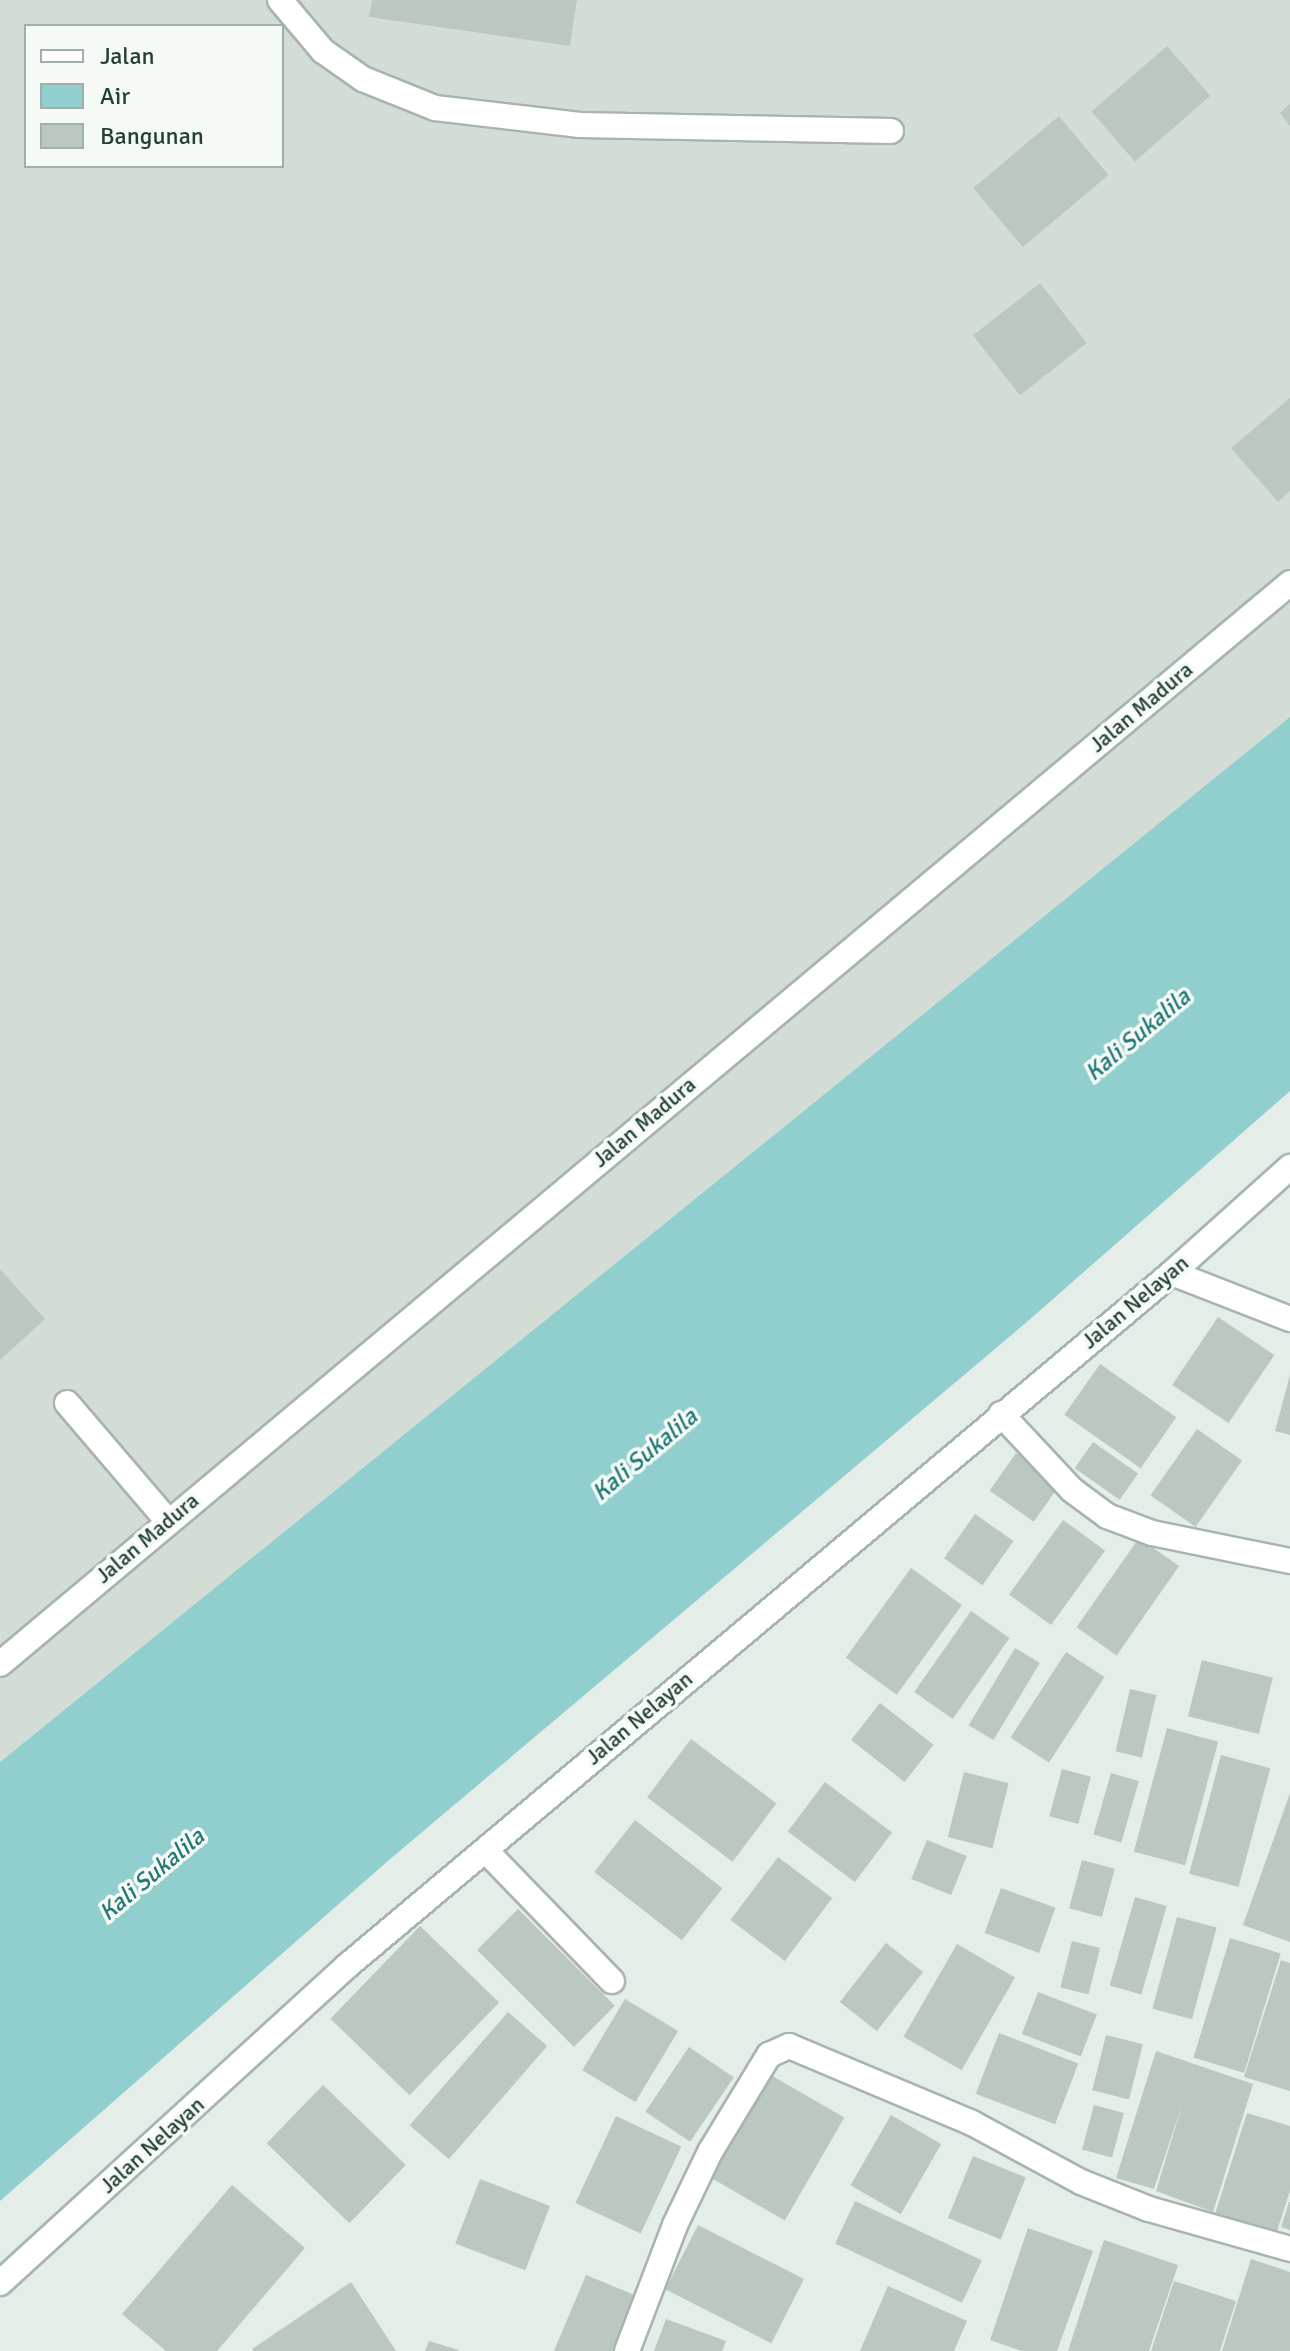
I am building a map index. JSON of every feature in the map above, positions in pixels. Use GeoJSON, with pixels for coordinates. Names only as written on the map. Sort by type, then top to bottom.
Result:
{"type":"FeatureCollection","features":[{"type":"Feature","properties":{"kind":"street"},"geometry":{"type":"LineString","coordinates":[[280,0],[323,51],[363,79],[435,108],[580,125],[891,131]]}},
{"type":"Feature","properties":{"kind":"street","name":"Jalan Madura"},"geometry":{"type":"LineString","coordinates":[[0,1664],[167,1520],[1290,583]]}},
{"type":"Feature","properties":{"kind":"street","name":"Jalan Nelayan"},"geometry":{"type":"LineString","coordinates":[[0,2283],[347,1966],[1172,1273],[1290,1167]]}},
{"type":"Feature","properties":{"kind":"street"},"geometry":{"type":"LineString","coordinates":[[1172,1273],[1290,1319]]}},
{"type":"Feature","properties":{"kind":"street"},"geometry":{"type":"LineString","coordinates":[[67,1403],[167,1520]]}},
{"type":"Feature","properties":{"kind":"street"},"geometry":{"type":"LineString","coordinates":[[1001,1414],[1072,1490],[1107,1516],[1152,1533],[1290,1561]]}},
{"type":"Feature","properties":{"kind":"street"},"geometry":{"type":"LineString","coordinates":[[486,1851],[612,1981]]}},
{"type":"Feature","properties":{"kind":"street"},"geometry":{"type":"LineString","coordinates":[[627,2351],[675,2225],[710,2152],[769,2055],[789,2046],[972,2123],[1081,2182],[1149,2209],[1290,2249]]}},
{"type":"Feature","properties":{"kind":"shaded area"},"geometry":{"type":"Polygon","coordinates":[[[0,0],[1290,0],[1290,717],[0,1762],[0,0]]]}},
{"type":"Feature","properties":{"kind":"water","name":"Kali Sukalila"},"geometry":{"type":"Polygon","coordinates":[[[1290,717],[1290,1091],[1028,1321],[389,1860],[0,2201],[0,1762],[1290,717]]]}},
{"type":"Feature","properties":{"kind":"building"},"geometry":{"type":"Polygon","coordinates":[[[372,0],[577,0],[570,46],[369,17],[372,0]]]}},
{"type":"Feature","properties":{"kind":"building"},"geometry":{"type":"Polygon","coordinates":[[[1167,46],[1210,96],[1135,161],[1092,112],[1167,46]]]}},
{"type":"Feature","properties":{"kind":"building"},"geometry":{"type":"Polygon","coordinates":[[[1290,104],[1290,126],[1280,113],[1290,104]]]}},
{"type":"Feature","properties":{"kind":"building"},"geometry":{"type":"Polygon","coordinates":[[[1059,116],[1108,175],[1023,247],[973,188],[1059,116]]]}},
{"type":"Feature","properties":{"kind":"building"},"geometry":{"type":"Polygon","coordinates":[[[1040,283],[1087,343],[1020,395],[973,335],[1040,283]]]}},
{"type":"Feature","properties":{"kind":"building"},"geometry":{"type":"Polygon","coordinates":[[[1290,398],[1290,491],[1278,502],[1231,448],[1290,398]]]}},
{"type":"Feature","properties":{"kind":"building"},"geometry":{"type":"Polygon","coordinates":[[[0,1269],[45,1319],[0,1360],[0,1269]]]}},
{"type":"Feature","properties":{"kind":"building"},"geometry":{"type":"Polygon","coordinates":[[[1218,1317],[1274,1355],[1229,1423],[1172,1385],[1218,1317]]]}},
{"type":"Feature","properties":{"kind":"building"},"geometry":{"type":"Polygon","coordinates":[[[1100,1364],[1176,1417],[1141,1468],[1064,1415],[1100,1364]]]}},
{"type":"Feature","properties":{"kind":"building"},"geometry":{"type":"Polygon","coordinates":[[[1290,1375],[1290,1435],[1275,1431],[1290,1375]]]}},
{"type":"Feature","properties":{"kind":"building"},"geometry":{"type":"Polygon","coordinates":[[[1197,1429],[1242,1461],[1196,1527],[1151,1495],[1197,1429]]]}},
{"type":"Feature","properties":{"kind":"building"},"geometry":{"type":"Polygon","coordinates":[[[1093,1442],[1138,1474],[1120,1500],[1075,1468],[1093,1442]]]}},
{"type":"Feature","properties":{"kind":"building"},"geometry":{"type":"Polygon","coordinates":[[[1016,1453],[1060,1484],[1034,1522],[990,1491],[1016,1453]]]}},
{"type":"Feature","properties":{"kind":"building"},"geometry":{"type":"Polygon","coordinates":[[[975,1514],[1014,1541],[983,1585],[944,1558],[975,1514]]]}},
{"type":"Feature","properties":{"kind":"building"},"geometry":{"type":"Polygon","coordinates":[[[1063,1520],[1105,1551],[1051,1625],[1009,1594],[1063,1520]]]}},
{"type":"Feature","properties":{"kind":"building"},"geometry":{"type":"Polygon","coordinates":[[[1139,1538],[1179,1566],[1117,1655],[1076,1627],[1139,1538]]]}},
{"type":"Feature","properties":{"kind":"building"},"geometry":{"type":"Polygon","coordinates":[[[911,1568],[962,1605],[897,1695],[846,1658],[911,1568]]]}},
{"type":"Feature","properties":{"kind":"building"},"geometry":{"type":"Polygon","coordinates":[[[971,1611],[1010,1638],[953,1719],[914,1692],[971,1611]]]}},
{"type":"Feature","properties":{"kind":"building"},"geometry":{"type":"Polygon","coordinates":[[[1015,1648],[1040,1663],[994,1740],[969,1725],[1015,1648]]]}},
{"type":"Feature","properties":{"kind":"building"},"geometry":{"type":"Polygon","coordinates":[[[1066,1652],[1105,1677],[1049,1763],[1010,1738],[1066,1652]]]}},
{"type":"Feature","properties":{"kind":"building"},"geometry":{"type":"Polygon","coordinates":[[[1202,1660],[1273,1678],[1259,1734],[1188,1716],[1202,1660]]]}},
{"type":"Feature","properties":{"kind":"building"},"geometry":{"type":"Polygon","coordinates":[[[1130,1689],[1156,1695],[1142,1757],[1116,1751],[1130,1689]]]}},
{"type":"Feature","properties":{"kind":"building"},"geometry":{"type":"Polygon","coordinates":[[[880,1703],[934,1745],[905,1782],[851,1740],[880,1703]]]}},
{"type":"Feature","properties":{"kind":"building"},"geometry":{"type":"Polygon","coordinates":[[[1167,1728],[1218,1742],[1185,1865],[1134,1852],[1167,1728]]]}},
{"type":"Feature","properties":{"kind":"building"},"geometry":{"type":"Polygon","coordinates":[[[691,1739],[776,1803],[733,1862],[647,1797],[691,1739]]]}},
{"type":"Feature","properties":{"kind":"building"},"geometry":{"type":"Polygon","coordinates":[[[1221,1755],[1270,1768],[1238,1887],[1189,1874],[1221,1755]]]}},
{"type":"Feature","properties":{"kind":"building"},"geometry":{"type":"Polygon","coordinates":[[[1062,1769],[1091,1777],[1078,1824],[1049,1816],[1062,1769]]]}},
{"type":"Feature","properties":{"kind":"building"},"geometry":{"type":"Polygon","coordinates":[[[964,1772],[1009,1783],[992,1848],[948,1837],[964,1772]]]}},
{"type":"Feature","properties":{"kind":"building"},"geometry":{"type":"Polygon","coordinates":[[[1111,1773],[1139,1781],[1121,1843],[1093,1835],[1111,1773]]]}},
{"type":"Feature","properties":{"kind":"building"},"geometry":{"type":"Polygon","coordinates":[[[825,1782],[892,1833],[855,1882],[788,1832],[825,1782]]]}},
{"type":"Feature","properties":{"kind":"building"},"geometry":{"type":"Polygon","coordinates":[[[1290,1793],[1290,1942],[1243,1925],[1290,1793]]]}},
{"type":"Feature","properties":{"kind":"building"},"geometry":{"type":"Polygon","coordinates":[[[635,1820],[722,1888],[682,1940],[594,1872],[635,1820]]]}},
{"type":"Feature","properties":{"kind":"building"},"geometry":{"type":"Polygon","coordinates":[[[927,1840],[967,1856],[951,1895],[911,1879],[927,1840]]]}},
{"type":"Feature","properties":{"kind":"building"},"geometry":{"type":"Polygon","coordinates":[[[778,1857],[832,1898],[785,1961],[730,1920],[778,1857]]]}},
{"type":"Feature","properties":{"kind":"building"},"geometry":{"type":"Polygon","coordinates":[[[1082,1860],[1115,1869],[1102,1917],[1069,1908],[1082,1860]]]}},
{"type":"Feature","properties":{"kind":"building"},"geometry":{"type":"Polygon","coordinates":[[[1001,1888],[1056,1908],[1039,1953],[985,1933],[1001,1888]]]}},
{"type":"Feature","properties":{"kind":"building"},"geometry":{"type":"Polygon","coordinates":[[[1135,1897],[1167,1906],[1141,1995],[1110,1985],[1135,1897]]]}},
{"type":"Feature","properties":{"kind":"building"},"geometry":{"type":"Polygon","coordinates":[[[518,1909],[615,2006],[574,2047],[477,1950],[518,1909]]]}},
{"type":"Feature","properties":{"kind":"building"},"geometry":{"type":"Polygon","coordinates":[[[1177,1917],[1217,1928],[1192,2019],[1152,2009],[1177,1917]]]}},
{"type":"Feature","properties":{"kind":"building"},"geometry":{"type":"Polygon","coordinates":[[[420,1926],[499,2002],[410,2095],[330,2019],[420,1926]]]}},
{"type":"Feature","properties":{"kind":"building"},"geometry":{"type":"Polygon","coordinates":[[[1230,1938],[1281,1953],[1244,2073],[1193,2058],[1230,1938]]]}},
{"type":"Feature","properties":{"kind":"building"},"geometry":{"type":"Polygon","coordinates":[[[1072,1941],[1100,1948],[1089,1995],[1060,1988],[1072,1941]]]}},
{"type":"Feature","properties":{"kind":"building"},"geometry":{"type":"Polygon","coordinates":[[[886,1943],[923,1972],[877,2031],[840,2002],[886,1943]]]}},
{"type":"Feature","properties":{"kind":"building"},"geometry":{"type":"Polygon","coordinates":[[[957,1944],[1015,1978],[962,2070],[904,2037],[957,1944]]]}},
{"type":"Feature","properties":{"kind":"building"},"geometry":{"type":"Polygon","coordinates":[[[1281,1960],[1290,1963],[1290,2091],[1244,2077],[1281,1960]]]}},
{"type":"Feature","properties":{"kind":"building"},"geometry":{"type":"Polygon","coordinates":[[[1038,1992],[1097,2015],[1081,2057],[1022,2034],[1038,1992]]]}},
{"type":"Feature","properties":{"kind":"building"},"geometry":{"type":"Polygon","coordinates":[[[625,1999],[678,2031],[635,2102],[582,2070],[625,1999]]]}},
{"type":"Feature","properties":{"kind":"building"},"geometry":{"type":"Polygon","coordinates":[[[508,2012],[547,2046],[449,2159],[410,2125],[508,2012]]]}},
{"type":"Feature","properties":{"kind":"building"},"geometry":{"type":"Polygon","coordinates":[[[999,2033],[1078,2063],[1055,2124],[976,2094],[999,2033]]]}},
{"type":"Feature","properties":{"kind":"building"},"geometry":{"type":"Polygon","coordinates":[[[1106,2035],[1143,2044],[1129,2099],[1092,2090],[1106,2035]]]}},
{"type":"Feature","properties":{"kind":"building"},"geometry":{"type":"Polygon","coordinates":[[[689,2047],[734,2077],[690,2142],[645,2112],[689,2047]]]}},
{"type":"Feature","properties":{"kind":"building"},"geometry":{"type":"Polygon","coordinates":[[[1156,2051],[1253,2084],[1213,2212],[1156,2191],[1183,2102],[1154,2189],[1116,2178],[1156,2051]]]}},
{"type":"Feature","properties":{"kind":"building"},"geometry":{"type":"Polygon","coordinates":[[[769,2074],[844,2118],[785,2221],[710,2177],[769,2074]]]}},
{"type":"Feature","properties":{"kind":"building"},"geometry":{"type":"Polygon","coordinates":[[[323,2085],[406,2165],[349,2223],[267,2143],[323,2085]]]}},
{"type":"Feature","properties":{"kind":"building"},"geometry":{"type":"Polygon","coordinates":[[[1094,2105],[1124,2113],[1112,2157],[1082,2149],[1094,2105]]]}},
{"type":"Feature","properties":{"kind":"building"},"geometry":{"type":"Polygon","coordinates":[[[1247,2113],[1290,2126],[1290,2191],[1276,2234],[1215,2214],[1247,2113]]]}},
{"type":"Feature","properties":{"kind":"building"},"geometry":{"type":"Polygon","coordinates":[[[891,2115],[941,2144],[901,2214],[850,2185],[891,2115]]]}},
{"type":"Feature","properties":{"kind":"building"},"geometry":{"type":"Polygon","coordinates":[[[616,2116],[681,2146],[641,2233],[575,2203],[616,2116]]]}},
{"type":"Feature","properties":{"kind":"building"},"geometry":{"type":"Polygon","coordinates":[[[973,2156],[1026,2177],[1001,2239],[948,2218],[973,2156]]]}},
{"type":"Feature","properties":{"kind":"building"},"geometry":{"type":"Polygon","coordinates":[[[480,2179],[550,2206],[525,2270],[455,2243],[480,2179]]]}},
{"type":"Feature","properties":{"kind":"building"},"geometry":{"type":"Polygon","coordinates":[[[232,2185],[305,2248],[217,2351],[166,2351],[122,2314],[232,2185]]]}},
{"type":"Feature","properties":{"kind":"building"},"geometry":{"type":"Polygon","coordinates":[[[855,2201],[982,2260],[962,2303],[835,2244],[855,2201]]]}},
{"type":"Feature","properties":{"kind":"building"},"geometry":{"type":"Polygon","coordinates":[[[1290,2202],[1290,2230],[1281,2227],[1290,2202]]]}},
{"type":"Feature","properties":{"kind":"building"},"geometry":{"type":"Polygon","coordinates":[[[698,2225],[804,2279],[771,2343],[665,2289],[698,2225]]]}},
{"type":"Feature","properties":{"kind":"building"},"geometry":{"type":"Polygon","coordinates":[[[1028,2228],[1093,2251],[1057,2351],[1022,2351],[990,2340],[1028,2228]]]}},
{"type":"Feature","properties":{"kind":"building"},"geometry":{"type":"Polygon","coordinates":[[[1104,2240],[1178,2265],[1149,2351],[1068,2351],[1104,2240]]]}},
{"type":"Feature","properties":{"kind":"building"},"geometry":{"type":"Polygon","coordinates":[[[1251,2259],[1290,2272],[1290,2351],[1222,2351],[1251,2259]]]}},
{"type":"Feature","properties":{"kind":"building"},"geometry":{"type":"Polygon","coordinates":[[[586,2275],[637,2296],[614,2351],[554,2351],[586,2275]]]}},
{"type":"Feature","properties":{"kind":"building"},"geometry":{"type":"Polygon","coordinates":[[[1174,2281],[1236,2301],[1220,2351],[1151,2351],[1174,2281]]]}},
{"type":"Feature","properties":{"kind":"building"},"geometry":{"type":"Polygon","coordinates":[[[351,2282],[396,2351],[252,2349],[351,2282]]]}},
{"type":"Feature","properties":{"kind":"building"},"geometry":{"type":"Polygon","coordinates":[[[888,2286],[967,2321],[954,2351],[860,2351],[888,2286]]]}},
{"type":"Feature","properties":{"kind":"building"},"geometry":{"type":"Polygon","coordinates":[[[666,2319],[726,2341],[722,2351],[654,2351],[666,2319]]]}},
{"type":"Feature","properties":{"kind":"building"},"geometry":{"type":"Polygon","coordinates":[[[429,2341],[459,2350],[459,2351],[425,2351],[429,2341]]]}}]}
